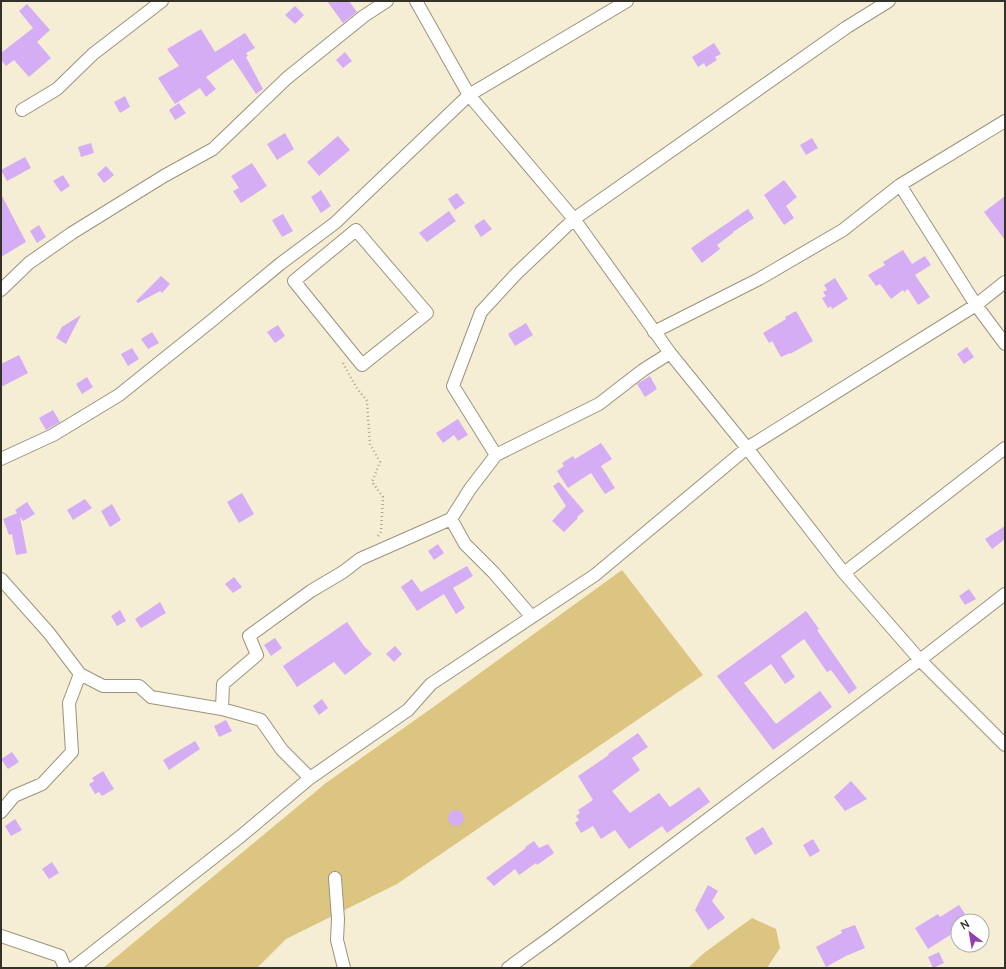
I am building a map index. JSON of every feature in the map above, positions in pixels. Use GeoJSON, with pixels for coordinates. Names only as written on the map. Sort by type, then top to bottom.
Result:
{"type":"FeatureCollection","features":[{"type":"Feature","properties":{"kind":"street"},"geometry":{"type":"LineString","coordinates":[[22,110],[57,89],[93,54],[162,1]]}},
{"type":"Feature","properties":{"kind":"street"},"geometry":{"type":"LineString","coordinates":[[1,290],[30,262],[72,233],[164,176],[213,149],[287,78],[364,16],[387,1]]}},
{"type":"Feature","properties":{"kind":"street"},"geometry":{"type":"LineString","coordinates":[[416,1],[469,94],[574,219],[670,353],[747,448],[844,573],[920,660],[1005,745]]}},
{"type":"Feature","properties":{"kind":"street"},"geometry":{"type":"LineString","coordinates":[[1,459],[53,435],[118,395],[280,264],[335,223],[469,94],[627,1]]}},
{"type":"Feature","properties":{"kind":"street"},"geometry":{"type":"LineString","coordinates":[[496,455],[453,386],[481,312],[516,274],[574,219],[847,27],[889,1]]}},
{"type":"Feature","properties":{"kind":"street"},"geometry":{"type":"LineString","coordinates":[[654,332],[759,279],[843,230],[900,185],[1005,121]]}},
{"type":"Feature","properties":{"kind":"street"},"geometry":{"type":"LineString","coordinates":[[900,185],[976,305],[1005,344]]}},
{"type":"Feature","properties":{"kind":"street"},"geometry":{"type":"LineString","coordinates":[[356,230],[427,313],[362,365],[294,281],[356,230]]}},
{"type":"Feature","properties":{"kind":"street"},"geometry":{"type":"LineString","coordinates":[[73,968],[241,836],[310,778],[408,710],[431,684],[594,575],[747,448],[976,305],[1005,282]]}},
{"type":"Feature","properties":{"kind":"street"},"geometry":{"type":"LineString","coordinates":[[222,709],[223,684],[258,654],[249,636],[311,591],[343,572],[360,559],[451,519],[470,489],[496,455],[599,404],[643,370],[670,353]]}},
{"type":"Feature","properties":{"kind":"street"},"geometry":{"type":"LineString","coordinates":[[844,573],[1005,448]]}},
{"type":"Feature","properties":{"kind":"street"},"geometry":{"type":"LineString","coordinates":[[451,519],[466,544],[531,616]]}},
{"type":"Feature","properties":{"kind":"street"},"geometry":{"type":"LineString","coordinates":[[1,579],[49,633],[80,674],[103,686],[139,686],[151,697],[222,709],[261,720],[282,750],[310,778]]}},
{"type":"Feature","properties":{"kind":"street"},"geometry":{"type":"LineString","coordinates":[[508,968],[920,660],[1005,594]]}},
{"type":"Feature","properties":{"kind":"street"},"geometry":{"type":"LineString","coordinates":[[1,812],[14,796],[42,784],[72,752],[69,703],[80,674]]}},
{"type":"Feature","properties":{"kind":"street"},"geometry":{"type":"LineString","coordinates":[[335,878],[338,919],[337,940],[344,968]]}},
{"type":"Feature","properties":{"kind":"street"},"geometry":{"type":"LineString","coordinates":[[1,936],[60,956],[64,968]]}},
{"type":"Feature","properties":{"kind":"path"},"geometry":{"type":"LineString","coordinates":[[340,360],[356,387],[367,401],[370,444],[380,462],[372,482],[383,497],[381,532],[360,559]]}},
{"type":"Feature","properties":{"kind":"shaded area"},"geometry":{"type":"Polygon","coordinates":[[[622,570],[703,675],[397,884],[286,939],[257,968],[103,968],[326,783],[622,570]]]}},
{"type":"Feature","properties":{"kind":"shaded area"},"geometry":{"type":"Polygon","coordinates":[[[752,918],[776,929],[780,948],[767,968],[688,968],[704,953],[752,918]]]}},
{"type":"Feature","properties":{"kind":"building"},"geometry":{"type":"Polygon","coordinates":[[[327,1],[349,1],[357,12],[343,23],[327,1]]]}},
{"type":"Feature","properties":{"kind":"building"},"geometry":{"type":"Polygon","coordinates":[[[27,4],[50,30],[37,42],[51,58],[29,77],[14,60],[6,66],[1,60],[1,53],[33,28],[19,11],[27,4]]]}},
{"type":"Feature","properties":{"kind":"building"},"geometry":{"type":"Polygon","coordinates":[[[295,6],[304,15],[295,24],[285,15],[295,6]]]}},
{"type":"Feature","properties":{"kind":"building"},"geometry":{"type":"Polygon","coordinates":[[[201,29],[215,52],[245,33],[255,48],[246,53],[248,56],[246,57],[263,89],[256,94],[233,59],[206,77],[216,89],[206,97],[200,88],[175,104],[158,78],[179,66],[167,49],[201,29]]]}},
{"type":"Feature","properties":{"kind":"building"},"geometry":{"type":"Polygon","coordinates":[[[714,43],[721,54],[715,57],[717,60],[706,67],[704,63],[698,67],[692,57],[714,43]]]}},
{"type":"Feature","properties":{"kind":"building"},"geometry":{"type":"Polygon","coordinates":[[[345,52],[352,61],[343,68],[336,60],[345,52]]]}},
{"type":"Feature","properties":{"kind":"building"},"geometry":{"type":"Polygon","coordinates":[[[125,96],[130,107],[120,113],[114,102],[125,96]]]}},
{"type":"Feature","properties":{"kind":"building"},"geometry":{"type":"Polygon","coordinates":[[[179,103],[186,113],[175,120],[169,110],[179,103]]]}},
{"type":"Feature","properties":{"kind":"building"},"geometry":{"type":"Polygon","coordinates":[[[285,133],[294,149],[277,160],[267,144],[285,133]]]}},
{"type":"Feature","properties":{"kind":"building"},"geometry":{"type":"Polygon","coordinates":[[[338,136],[350,150],[319,176],[307,162],[338,136]]]}},
{"type":"Feature","properties":{"kind":"building"},"geometry":{"type":"Polygon","coordinates":[[[812,138],[818,148],[806,155],[800,145],[812,138]]]}},
{"type":"Feature","properties":{"kind":"building"},"geometry":{"type":"Polygon","coordinates":[[[91,143],[94,153],[81,157],[78,147],[91,143]]]}},
{"type":"Feature","properties":{"kind":"building"},"geometry":{"type":"Polygon","coordinates":[[[25,157],[31,168],[7,181],[1,170],[25,157]]]}},
{"type":"Feature","properties":{"kind":"building"},"geometry":{"type":"Polygon","coordinates":[[[252,163],[267,186],[241,203],[233,191],[239,188],[231,176],[252,163]]]}},
{"type":"Feature","properties":{"kind":"building"},"geometry":{"type":"Polygon","coordinates":[[[106,166],[114,175],[104,183],[97,174],[106,166]]]}},
{"type":"Feature","properties":{"kind":"building"},"geometry":{"type":"Polygon","coordinates":[[[63,175],[70,186],[61,192],[53,181],[63,175]]]}},
{"type":"Feature","properties":{"kind":"building"},"geometry":{"type":"Polygon","coordinates":[[[784,180],[797,197],[786,206],[794,218],[784,225],[764,195],[784,180]]]}},
{"type":"Feature","properties":{"kind":"building"},"geometry":{"type":"Polygon","coordinates":[[[321,190],[331,206],[321,213],[311,197],[321,190]]]}},
{"type":"Feature","properties":{"kind":"building"},"geometry":{"type":"Polygon","coordinates":[[[457,193],[465,203],[455,210],[448,199],[457,193]]]}},
{"type":"Feature","properties":{"kind":"building"},"geometry":{"type":"Polygon","coordinates":[[[1,194],[26,242],[1,257],[1,194]]]}},
{"type":"Feature","properties":{"kind":"building"},"geometry":{"type":"Polygon","coordinates":[[[1005,196],[1005,240],[984,212],[1005,196]]]}},
{"type":"Feature","properties":{"kind":"building"},"geometry":{"type":"Polygon","coordinates":[[[748,209],[754,218],[717,245],[720,249],[702,263],[691,248],[748,209]]]}},
{"type":"Feature","properties":{"kind":"building"},"geometry":{"type":"Polygon","coordinates":[[[449,211],[456,221],[427,242],[419,233],[449,211]]]}},
{"type":"Feature","properties":{"kind":"building"},"geometry":{"type":"Polygon","coordinates":[[[283,214],[293,231],[282,237],[272,220],[283,214]]]}},
{"type":"Feature","properties":{"kind":"building"},"geometry":{"type":"Polygon","coordinates":[[[484,219],[492,229],[481,237],[474,226],[484,219]]]}},
{"type":"Feature","properties":{"kind":"building"},"geometry":{"type":"Polygon","coordinates":[[[39,225],[46,237],[37,243],[30,231],[39,225]]]}},
{"type":"Feature","properties":{"kind":"building"},"geometry":{"type":"Polygon","coordinates":[[[903,250],[912,264],[925,256],[931,265],[915,275],[930,297],[918,305],[908,289],[904,292],[903,290],[891,299],[880,284],[876,286],[868,275],[885,265],[883,262],[903,250]]]}},
{"type":"Feature","properties":{"kind":"building"},"geometry":{"type":"Polygon","coordinates":[[[161,276],[170,284],[162,293],[160,291],[138,303],[136,301],[161,276]]]}},
{"type":"Feature","properties":{"kind":"building"},"geometry":{"type":"Polygon","coordinates":[[[835,278],[848,299],[832,309],[831,306],[828,308],[822,298],[826,296],[823,292],[827,290],[824,285],[835,278]]]}},
{"type":"Feature","properties":{"kind":"building"},"geometry":{"type":"Polygon","coordinates":[[[796,311],[813,341],[790,354],[781,357],[772,341],[769,343],[763,333],[796,311]]]}},
{"type":"Feature","properties":{"kind":"building"},"geometry":{"type":"Polygon","coordinates":[[[81,315],[66,344],[56,338],[62,327],[81,315]]]}},
{"type":"Feature","properties":{"kind":"building"},"geometry":{"type":"Polygon","coordinates":[[[526,323],[533,335],[515,346],[508,334],[526,323]]]}},
{"type":"Feature","properties":{"kind":"building"},"geometry":{"type":"Polygon","coordinates":[[[278,325],[285,336],[275,343],[267,332],[278,325]]]}},
{"type":"Feature","properties":{"kind":"building"},"geometry":{"type":"Polygon","coordinates":[[[152,332],[159,343],[148,349],[141,339],[152,332]]]}},
{"type":"Feature","properties":{"kind":"building"},"geometry":{"type":"Polygon","coordinates":[[[967,347],[974,357],[964,364],[957,354],[967,347]]]}},
{"type":"Feature","properties":{"kind":"building"},"geometry":{"type":"Polygon","coordinates":[[[132,348],[139,359],[128,366],[121,354],[132,348]]]}},
{"type":"Feature","properties":{"kind":"building"},"geometry":{"type":"Polygon","coordinates":[[[19,355],[28,373],[1,387],[1,364],[19,355]]]}},
{"type":"Feature","properties":{"kind":"building"},"geometry":{"type":"Polygon","coordinates":[[[650,376],[657,389],[645,397],[637,384],[650,376]]]}},
{"type":"Feature","properties":{"kind":"building"},"geometry":{"type":"Polygon","coordinates":[[[87,377],[93,387],[82,394],[76,384],[87,377]]]}},
{"type":"Feature","properties":{"kind":"building"},"geometry":{"type":"Polygon","coordinates":[[[53,410],[60,422],[46,430],[39,418],[53,410]]]}},
{"type":"Feature","properties":{"kind":"building"},"geometry":{"type":"Polygon","coordinates":[[[458,419],[468,435],[458,441],[454,435],[443,443],[436,433],[458,419]]]}},
{"type":"Feature","properties":{"kind":"building"},"geometry":{"type":"Polygon","coordinates":[[[601,443],[612,459],[601,466],[615,488],[605,494],[591,473],[568,488],[557,471],[564,466],[562,463],[573,456],[575,459],[601,443]]]}},
{"type":"Feature","properties":{"kind":"building"},"geometry":{"type":"Polygon","coordinates":[[[559,482],[584,511],[564,532],[552,521],[566,506],[553,486],[559,482]]]}},
{"type":"Feature","properties":{"kind":"building"},"geometry":{"type":"Polygon","coordinates":[[[242,493],[254,514],[239,523],[227,502],[242,493]]]}},
{"type":"Feature","properties":{"kind":"building"},"geometry":{"type":"Polygon","coordinates":[[[85,499],[92,508],[73,520],[67,510],[85,499]]]}},
{"type":"Feature","properties":{"kind":"building"},"geometry":{"type":"Polygon","coordinates":[[[27,502],[35,514],[23,521],[20,517],[27,553],[16,555],[12,534],[9,535],[3,519],[17,513],[15,510],[27,502]]]}},
{"type":"Feature","properties":{"kind":"building"},"geometry":{"type":"Polygon","coordinates":[[[112,504],[121,520],[110,527],[101,511],[112,504]]]}},
{"type":"Feature","properties":{"kind":"building"},"geometry":{"type":"Polygon","coordinates":[[[1005,526],[1005,539],[992,549],[985,539],[1005,526]]]}},
{"type":"Feature","properties":{"kind":"building"},"geometry":{"type":"Polygon","coordinates":[[[438,544],[444,553],[434,560],[428,551],[438,544]]]}},
{"type":"Feature","properties":{"kind":"building"},"geometry":{"type":"Polygon","coordinates":[[[467,566],[473,576],[453,588],[465,608],[456,614],[444,594],[417,611],[401,587],[412,579],[421,592],[467,566]]]}},
{"type":"Feature","properties":{"kind":"building"},"geometry":{"type":"Polygon","coordinates":[[[234,577],[242,587],[233,593],[225,584],[234,577]]]}},
{"type":"Feature","properties":{"kind":"building"},"geometry":{"type":"Polygon","coordinates":[[[969,589],[976,599],[965,605],[959,596],[969,589]]]}},
{"type":"Feature","properties":{"kind":"building"},"geometry":{"type":"Polygon","coordinates":[[[160,602],[166,613],[141,628],[135,619],[160,602]]]}},
{"type":"Feature","properties":{"kind":"building"},"geometry":{"type":"Polygon","coordinates":[[[120,610],[126,621],[117,626],[111,616],[120,610]]]}},
{"type":"Feature","properties":{"kind":"building"},"geometry":{"type":"Polygon","coordinates":[[[806,611],[819,629],[817,630],[857,688],[849,694],[831,670],[827,672],[804,639],[781,656],[795,677],[785,684],[771,664],[744,683],[776,724],[820,691],[832,707],[773,750],[717,676],[806,611]]]}},
{"type":"Feature","properties":{"kind":"building"},"geometry":{"type":"Polygon","coordinates":[[[347,622],[364,646],[372,654],[345,675],[334,662],[297,687],[283,666],[347,622]]]}},
{"type":"Feature","properties":{"kind":"building"},"geometry":{"type":"Polygon","coordinates":[[[275,638],[282,648],[271,656],[264,645],[275,638]]]}},
{"type":"Feature","properties":{"kind":"building"},"geometry":{"type":"Polygon","coordinates":[[[395,646],[402,654],[394,662],[386,654],[395,646]]]}},
{"type":"Feature","properties":{"kind":"building"},"geometry":{"type":"Polygon","coordinates":[[[322,699],[328,708],[319,715],[313,706],[322,699]]]}},
{"type":"Feature","properties":{"kind":"building"},"geometry":{"type":"Polygon","coordinates":[[[226,720],[232,731],[219,737],[214,726],[226,720]]]}},
{"type":"Feature","properties":{"kind":"building"},"geometry":{"type":"Polygon","coordinates":[[[638,733],[648,747],[632,758],[640,770],[612,791],[630,813],[659,793],[670,807],[699,787],[710,802],[667,833],[662,826],[629,849],[615,830],[601,839],[593,826],[581,833],[575,823],[579,820],[576,816],[580,813],[578,810],[593,800],[578,776],[638,733]]]}},
{"type":"Feature","properties":{"kind":"building"},"geometry":{"type":"Polygon","coordinates":[[[195,741],[200,749],[169,770],[163,760],[195,741]]]}},
{"type":"Feature","properties":{"kind":"building"},"geometry":{"type":"Polygon","coordinates":[[[12,752],[19,762],[8,769],[1,759],[12,752]]]}},
{"type":"Feature","properties":{"kind":"building"},"geometry":{"type":"Polygon","coordinates":[[[103,771],[114,789],[102,796],[99,792],[95,794],[89,784],[94,781],[92,778],[103,771]]]}},
{"type":"Feature","properties":{"kind":"building"},"geometry":{"type":"Polygon","coordinates":[[[851,781],[867,799],[845,811],[834,797],[851,781]]]}},
{"type":"Feature","properties":{"kind":"building"},"geometry":{"type":"Polygon","coordinates":[[[456,810],[463,815],[464,818],[459,825],[456,826],[449,821],[448,818],[453,811],[456,810]]]}},
{"type":"Feature","properties":{"kind":"building"},"geometry":{"type":"Polygon","coordinates":[[[15,819],[22,830],[11,836],[5,826],[15,819]]]}},
{"type":"Feature","properties":{"kind":"building"},"geometry":{"type":"Polygon","coordinates":[[[763,827],[773,844],[755,855],[745,838],[763,827]]]}},
{"type":"Feature","properties":{"kind":"building"},"geometry":{"type":"Polygon","coordinates":[[[813,839],[820,851],[810,857],[803,845],[813,839]]]}},
{"type":"Feature","properties":{"kind":"building"},"geometry":{"type":"Polygon","coordinates":[[[534,841],[539,848],[548,844],[554,853],[519,875],[515,869],[494,886],[486,878],[526,848],[525,847],[534,841]]]}},
{"type":"Feature","properties":{"kind":"building"},"geometry":{"type":"Polygon","coordinates":[[[52,862],[59,873],[49,879],[42,869],[52,862]]]}},
{"type":"Feature","properties":{"kind":"building"},"geometry":{"type":"Polygon","coordinates":[[[708,885],[718,891],[712,901],[725,918],[708,930],[695,910],[708,885]]]}},
{"type":"Feature","properties":{"kind":"building"},"geometry":{"type":"Polygon","coordinates":[[[959,905],[964,913],[950,913],[950,935],[928,949],[915,928],[938,914],[940,917],[959,905]]]}},
{"type":"Feature","properties":{"kind":"building"},"geometry":{"type":"Polygon","coordinates":[[[855,925],[865,948],[826,967],[816,947],[842,933],[841,930],[855,925]]]}},
{"type":"Feature","properties":{"kind":"building"},"geometry":{"type":"Polygon","coordinates":[[[939,952],[944,963],[933,968],[928,957],[939,952]]]}}]}
